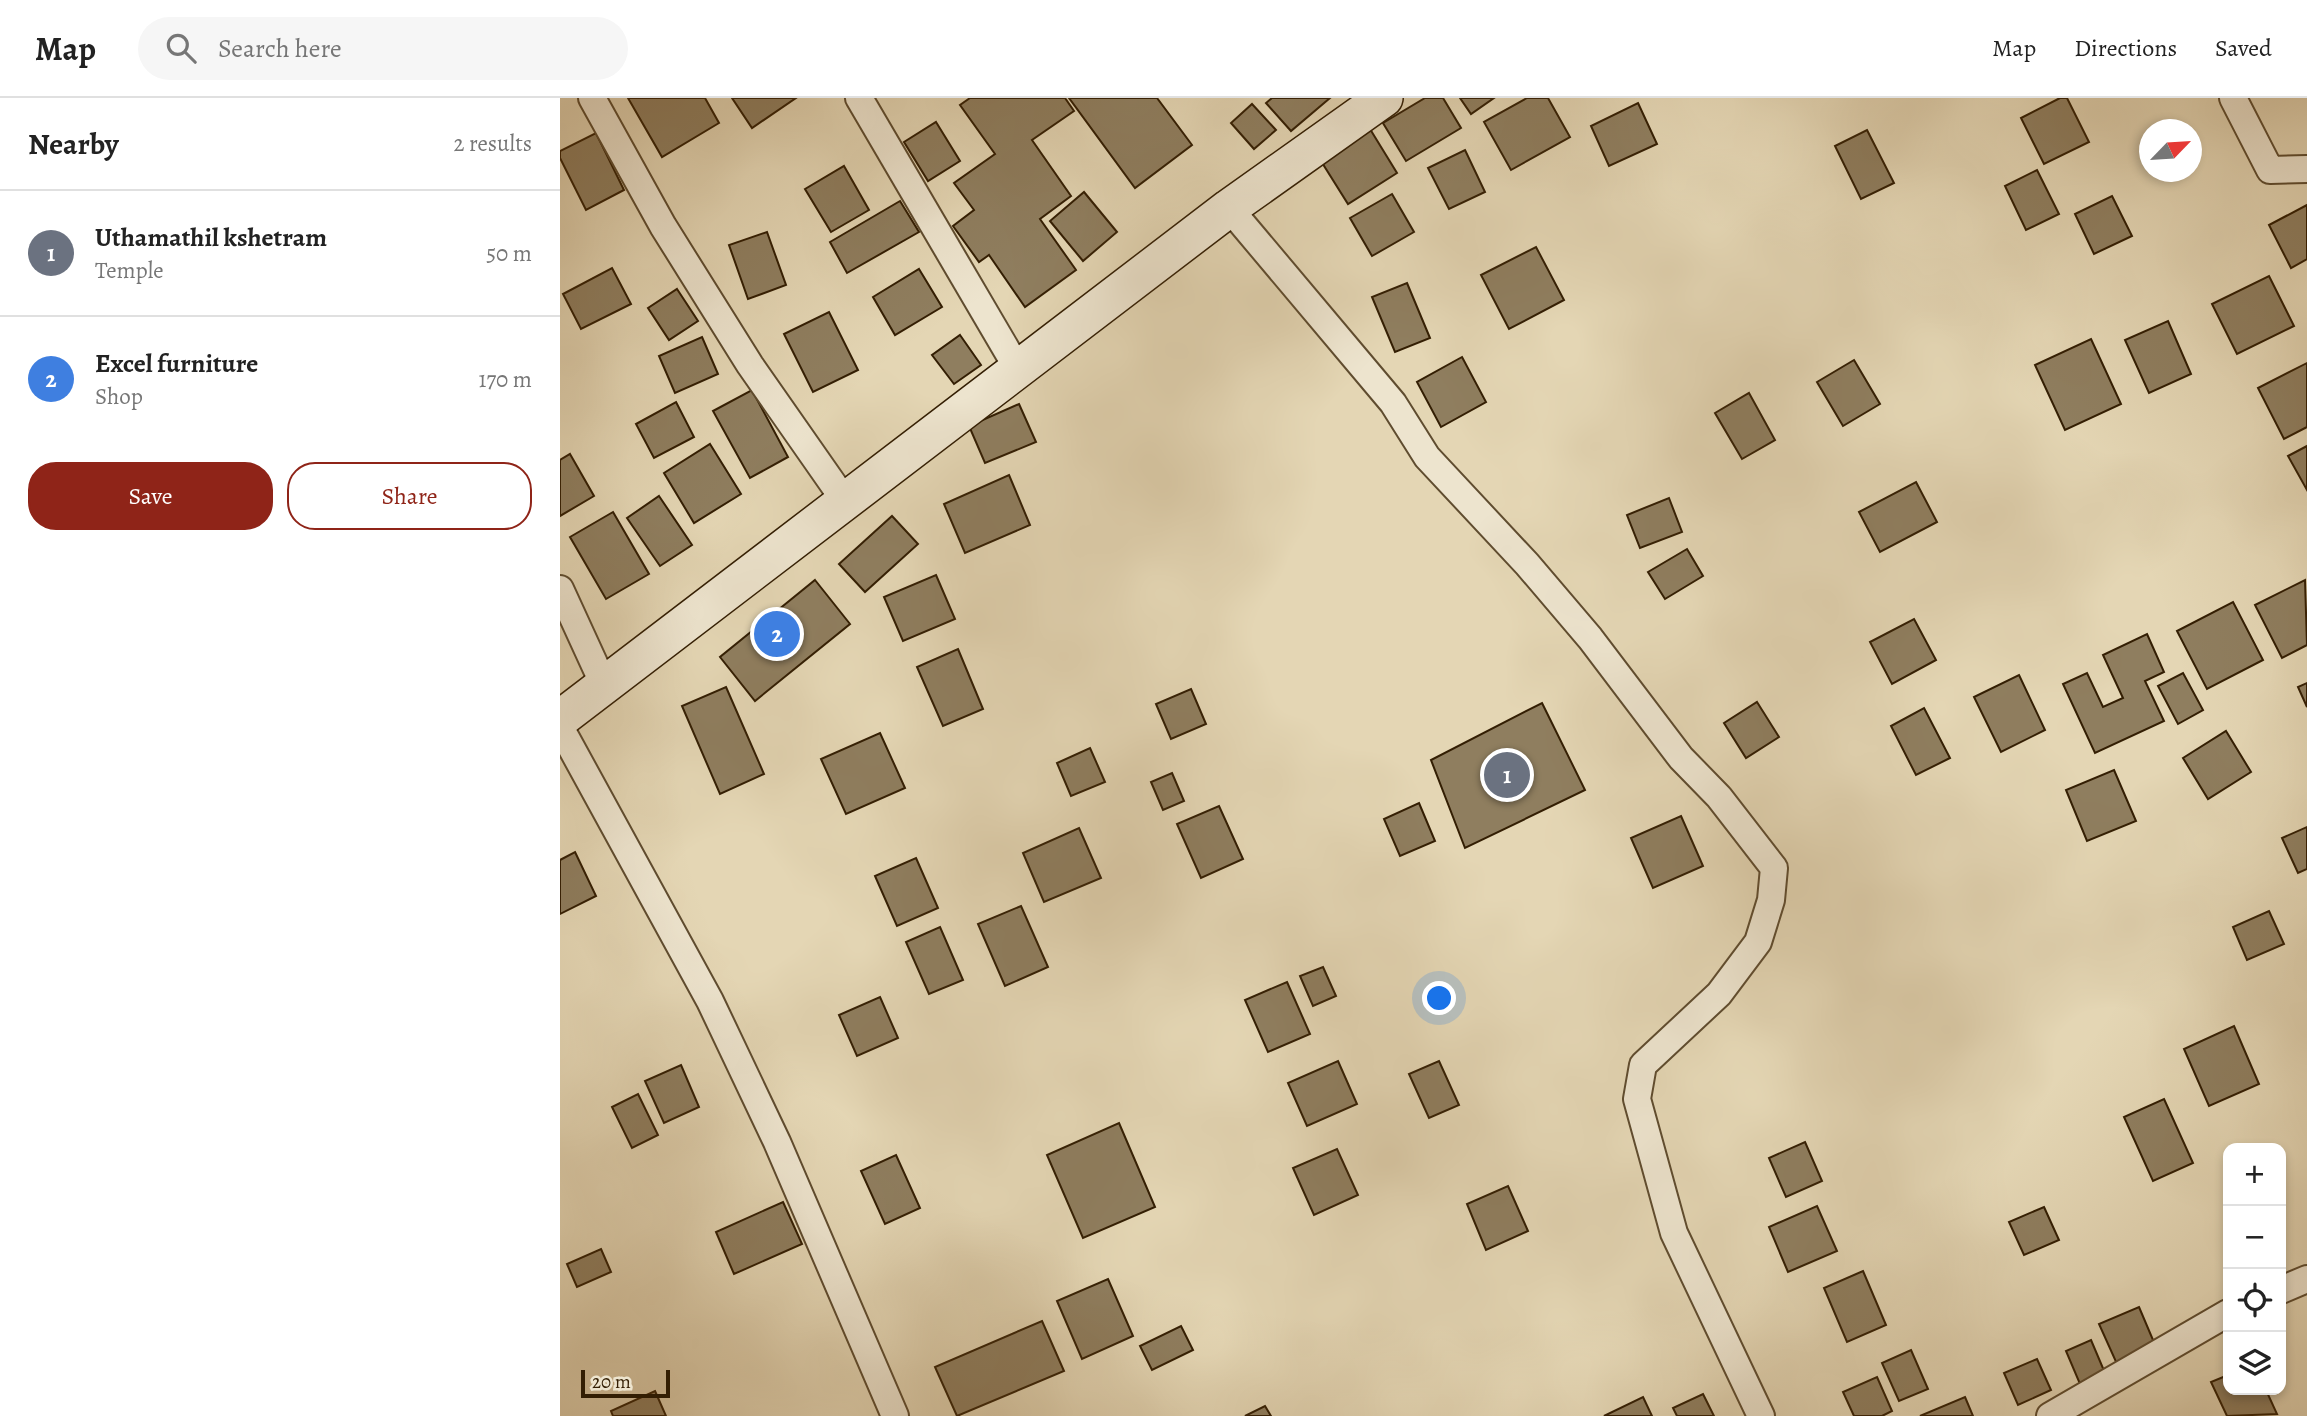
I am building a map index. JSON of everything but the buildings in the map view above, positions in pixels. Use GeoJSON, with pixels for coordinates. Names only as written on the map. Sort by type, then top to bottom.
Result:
{"type":"FeatureCollection","features":[{"type":"Feature","properties":{"kind":"main road"},"geometry":{"type":"LineString","coordinates":[[560,719],[1229,208],[1384,98]]}},
{"type":"Feature","properties":{"kind":"street"},"geometry":{"type":"LineString","coordinates":[[592,98],[663,226],[735,342],[845,501]]}},
{"type":"Feature","properties":{"kind":"street"},"geometry":{"type":"LineString","coordinates":[[859,98],[1019,371]]}},
{"type":"Feature","properties":{"kind":"street"},"geometry":{"type":"LineString","coordinates":[[2233,98],[2270,170],[2307,169]]}},
{"type":"Feature","properties":{"kind":"street"},"geometry":{"type":"LineString","coordinates":[[1229,208],[1393,403],[1427,457],[1527,564],[1581,627],[1681,758],[1719,797],[1774,868],[1771,900],[1758,942],[1719,993],[1643,1065],[1637,1099],[1674,1233],[1761,1416]]}},
{"type":"Feature","properties":{"kind":"street"},"geometry":{"type":"LineString","coordinates":[[560,589],[604,685]]}},
{"type":"Feature","properties":{"kind":"street"},"geometry":{"type":"LineString","coordinates":[[560,727],[710,1001],[777,1142],[895,1416]]}},
{"type":"Feature","properties":{"kind":"street"},"geometry":{"type":"LineString","coordinates":[[2286,1288],[2307,1279]]}},
{"type":"Feature","properties":{"kind":"street"},"geometry":{"type":"LineString","coordinates":[[2050,1416],[2223,1316]]}},
{"type":"Feature","properties":{"kind":"place","name":"Excel furniture"},"geometry":{"type":"Point","coordinates":[777,634]}},
{"type":"Feature","properties":{"kind":"place","name":"Uthamathil kshetram"},"geometry":{"type":"Point","coordinates":[1507,775]}}]}
